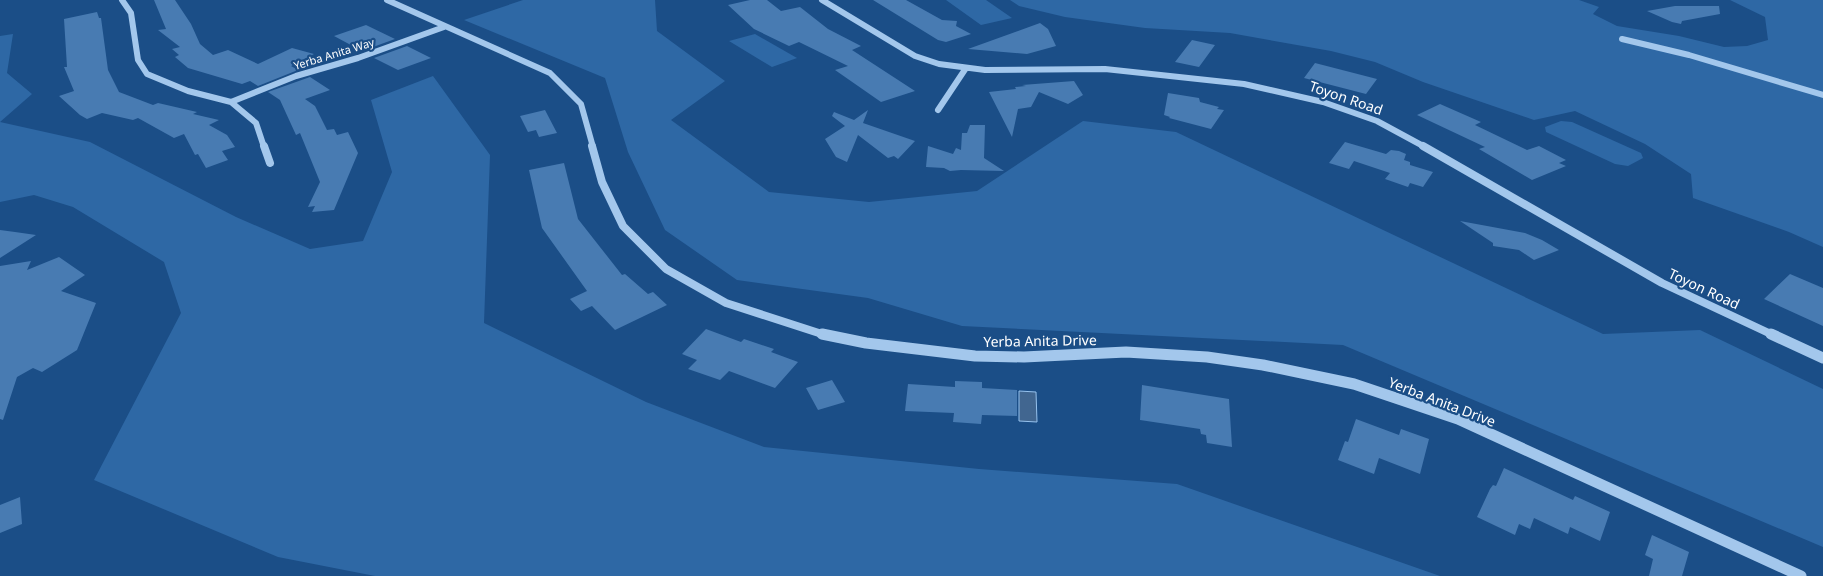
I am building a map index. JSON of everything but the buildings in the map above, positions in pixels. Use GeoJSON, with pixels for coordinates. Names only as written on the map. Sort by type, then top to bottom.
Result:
{"type":"FeatureCollection","features":[{"type":"Feature","properties":{"kind":"street"},"geometry":{"type":"LineString","coordinates":[[122,0],[131,13],[138,60],[147,74],[188,91],[231,102],[256,123],[270,163]]}},
{"type":"Feature","properties":{"kind":"street","name":"Yerba Anita Drive"},"geometry":{"type":"LineString","coordinates":[[388,0],[444,27],[509,52],[550,73],[581,104],[602,182],[623,226],[666,269],[726,303],[829,336],[866,343],[975,356],[1024,357],[1126,352],[1207,357],[1263,365],[1354,384],[1458,419],[1801,576]]}},
{"type":"Feature","properties":{"kind":"street","name":"Toyon Road"},"geometry":{"type":"LineString","coordinates":[[822,0],[915,56],[940,64],[985,70],[1069,68],[1134,71],[1252,86],[1323,102],[1377,121],[1396,130],[1662,283],[1823,358]]}},
{"type":"Feature","properties":{"kind":"street","name":"Yerba Anita Way"},"geometry":{"type":"LineString","coordinates":[[231,102],[296,76],[358,58],[444,27]]}},
{"type":"Feature","properties":{"kind":"street"},"geometry":{"type":"LineString","coordinates":[[1622,39],[1689,55],[1823,95]]}},
{"type":"Feature","properties":{"kind":"street"},"geometry":{"type":"LineString","coordinates":[[938,110],[966,68]]}},
{"type":"Feature","properties":{"kind":"shaded area"},"geometry":{"type":"Polygon","coordinates":[[[523,0],[655,0],[657,31],[725,81],[671,120],[769,192],[869,202],[977,191],[1083,121],[1176,132],[1603,334],[1700,330],[1823,389],[1823,547],[1343,345],[962,326],[868,298],[737,280],[665,230],[628,152],[605,78],[464,20],[523,0]]]}},
{"type":"Feature","properties":{"kind":"shaded area"},"geometry":{"type":"Polygon","coordinates":[[[946,0],[986,0],[1012,18],[981,25],[946,0]]]}},
{"type":"Feature","properties":{"kind":"shaded area"},"geometry":{"type":"Polygon","coordinates":[[[1010,0],[1579,0],[1599,7],[1593,14],[1617,26],[1679,36],[1724,47],[1747,46],[1768,40],[1765,17],[1730,0],[1823,0],[1823,247],[1789,232],[1693,198],[1691,174],[1645,144],[1575,111],[1534,120],[1423,82],[1375,62],[1331,51],[1230,33],[1145,28],[1065,17],[1019,6],[1010,0]]]}},
{"type":"Feature","properties":{"kind":"shaded area"},"geometry":{"type":"Polygon","coordinates":[[[13,34],[7,73],[32,94],[0,122],[0,36],[13,34]]]}},
{"type":"Feature","properties":{"kind":"shaded area"},"geometry":{"type":"Polygon","coordinates":[[[755,34],[797,58],[772,67],[729,41],[755,34]]]}},
{"type":"Feature","properties":{"kind":"shaded area"},"geometry":{"type":"Polygon","coordinates":[[[433,76],[490,155],[484,323],[646,402],[764,447],[979,469],[1177,484],[1440,576],[375,576],[278,557],[94,480],[181,313],[164,262],[73,207],[34,195],[0,202],[0,122],[90,142],[236,217],[310,249],[363,241],[392,172],[371,100],[433,76]]]}},
{"type":"Feature","properties":{"kind":"shaded area"},"geometry":{"type":"Polygon","coordinates":[[[1561,121],[1572,122],[1641,153],[1643,158],[1628,166],[1615,164],[1546,132],[1545,127],[1561,121]]]}},
{"type":"Feature","properties":{"kind":"shaded area"},"geometry":{"type":"Polygon","coordinates":[[[1019,391],[1036,392],[1037,422],[1019,421],[1019,391]]]}}]}
